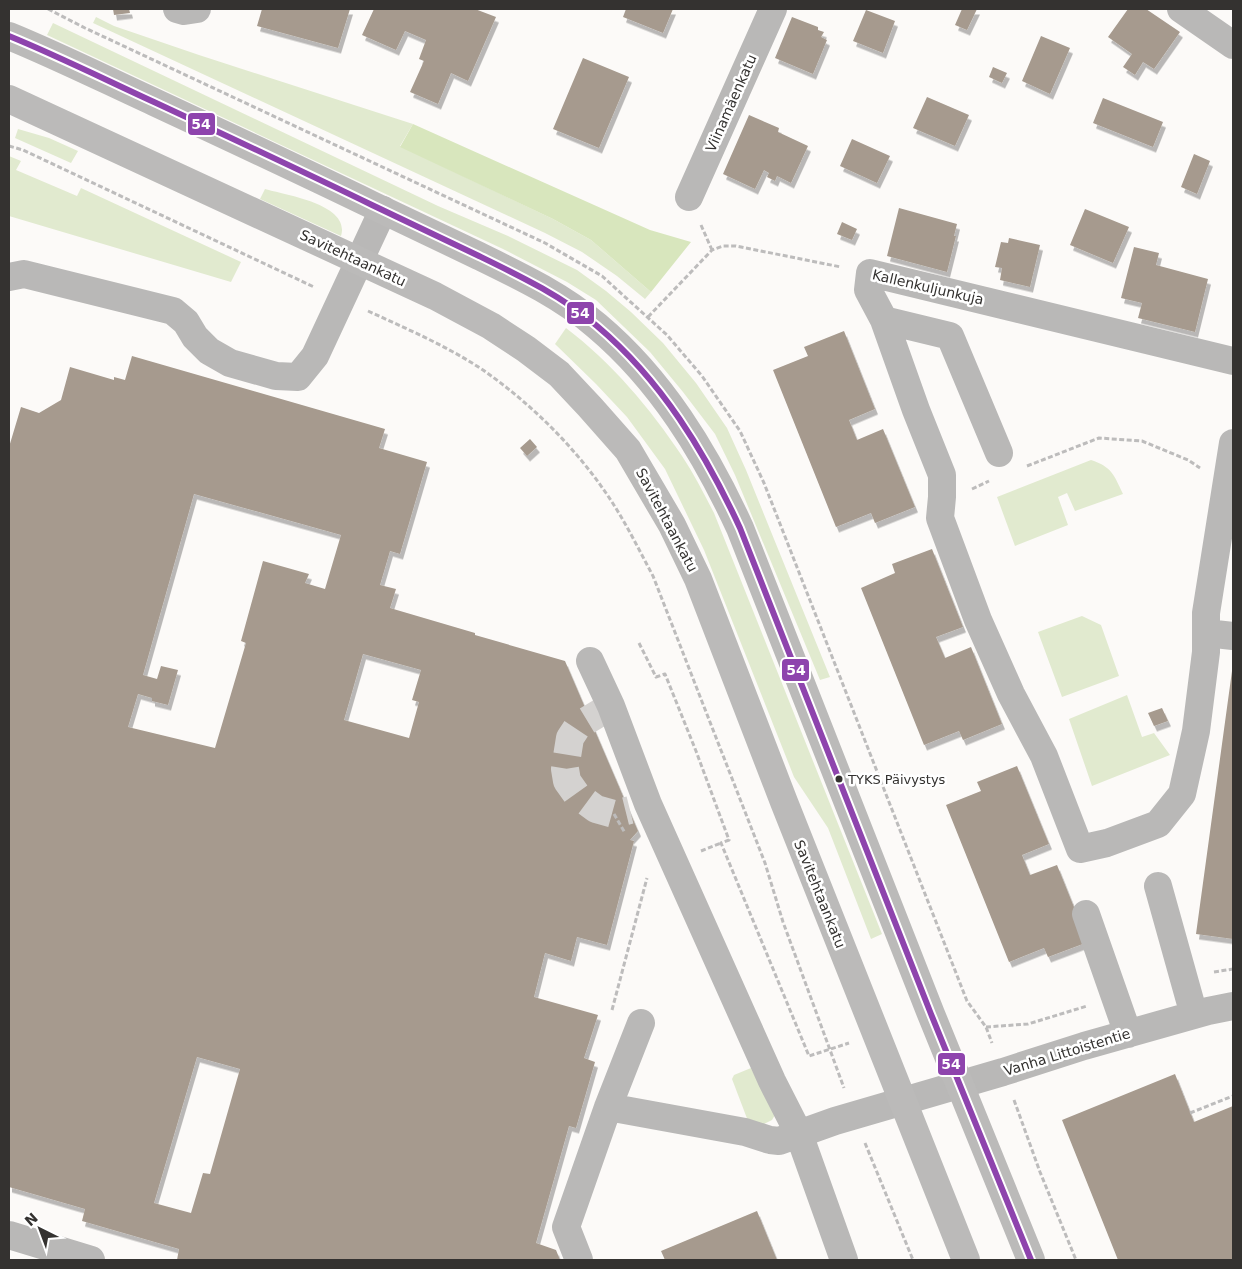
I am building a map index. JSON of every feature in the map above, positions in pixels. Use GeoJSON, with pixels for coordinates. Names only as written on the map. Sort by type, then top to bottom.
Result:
{"type":"FeatureCollection","features":[{"type":"Feature","properties":{"kind":"main road"},"geometry":{"type":"LineString","coordinates":[[9,36],[383,210],[539,287],[569,305],[596,325],[636,364],[670,404],[693,438],[718,481],[740,528],[1030,1260]]}},
{"type":"Feature","properties":{"kind":"main road","name":"Savitehtaankatu"},"geometry":{"type":"LineString","coordinates":[[9,99],[360,260],[435,296],[491,326],[559,374],[628,450],[672,525],[698,579],[966,1260]]}},
{"type":"Feature","properties":{"kind":"street"},"geometry":{"type":"LineString","coordinates":[[177,9],[184,11],[197,9]]}},
{"type":"Feature","properties":{"kind":"street","name":"Viinamäenkatu"},"geometry":{"type":"LineString","coordinates":[[689,197],[773,9]]}},
{"type":"Feature","properties":{"kind":"street"},"geometry":{"type":"LineString","coordinates":[[1181,9],[1233,45]]}},
{"type":"Feature","properties":{"kind":"street"},"geometry":{"type":"LineString","coordinates":[[9,276],[24,274],[173,311],[186,322],[195,337],[209,350],[230,363],[276,376],[298,377],[315,356],[383,210]]}},
{"type":"Feature","properties":{"kind":"street"},"geometry":{"type":"LineString","coordinates":[[870,273],[868,290],[884,320],[916,410],[942,475],[940,518],[978,620],[1011,694],[1044,756],[1080,848],[1107,843],[1158,824],[1182,794],[1196,731],[1206,652],[1206,613],[1233,443]]}},
{"type":"Feature","properties":{"kind":"street","name":"Kallenkuljunkuja"},"geometry":{"type":"LineString","coordinates":[[870,273],[1233,360]]}},
{"type":"Feature","properties":{"kind":"street"},"geometry":{"type":"LineString","coordinates":[[884,320],[950,336],[999,453]]}},
{"type":"Feature","properties":{"kind":"street"},"geometry":{"type":"LineString","coordinates":[[1206,633],[1233,636]]}},
{"type":"Feature","properties":{"kind":"street"},"geometry":{"type":"LineString","coordinates":[[590,661],[611,706],[631,810],[799,1134],[844,1260]]}},
{"type":"Feature","properties":{"kind":"street"},"geometry":{"type":"LineString","coordinates":[[1158,886],[1194,1015]]}},
{"type":"Feature","properties":{"kind":"street"},"geometry":{"type":"LineString","coordinates":[[1086,914],[1128,1034]]}},
{"type":"Feature","properties":{"kind":"street","name":"Vanha Littoistentie"},"geometry":{"type":"LineString","coordinates":[[608,1107],[745,1132],[779,1141],[854,1115],[1194,1015],[1233,1006]]}},
{"type":"Feature","properties":{"kind":"street"},"geometry":{"type":"LineString","coordinates":[[579,1260],[566,1227],[608,1107],[641,1023]]}},
{"type":"Feature","properties":{"kind":"street"},"geometry":{"type":"LineString","coordinates":[[9,1235],[91,1260]]}},
{"type":"Feature","properties":{"kind":"path"},"geometry":{"type":"LineString","coordinates":[[9,146],[22,150],[323,291]]}},
{"type":"Feature","properties":{"kind":"path","name":"Kallenkuljunkuja"},"geometry":{"type":"LineString","coordinates":[[648,317],[712,250],[722,246],[736,246],[870,273]]}},
{"type":"Feature","properties":{"kind":"path"},"geometry":{"type":"LineString","coordinates":[[402,327],[455,353],[482,370],[508,388],[538,414],[586,465],[607,494],[629,530],[653,576],[732,777],[765,863],[783,922],[831,1048],[854,1115],[913,1260]]}},
{"type":"Feature","properties":{"kind":"path"},"geometry":{"type":"LineString","coordinates":[[1024,467],[1099,438],[1142,441],[1188,460],[1226,484]]}},
{"type":"Feature","properties":{"kind":"path"},"geometry":{"type":"LineString","coordinates":[[942,497],[956,495],[992,480]]}},
{"type":"Feature","properties":{"kind":"path"},"geometry":{"type":"LineString","coordinates":[[639,643],[656,677],[665,674],[729,840],[721,843],[809,1056],[831,1048]]}},
{"type":"Feature","properties":{"kind":"path"},"geometry":{"type":"LineString","coordinates":[[629,839],[631,810]]}},
{"type":"Feature","properties":{"kind":"path"},"geometry":{"type":"LineString","coordinates":[[641,1023],[611,1015],[649,872]]}},
{"type":"Feature","properties":{"kind":"path"},"geometry":{"type":"LineString","coordinates":[[1190,1113],[1233,1096]]}},
{"type":"Feature","properties":{"kind":"path"},"geometry":{"type":"LineString","coordinates":[[1019,1113],[1040,1172],[1076,1260]]}},
{"type":"Feature","properties":{"kind":"green space"},"geometry":{"type":"Polygon","coordinates":[[[96,17],[114,26],[199,55],[413,124],[400,146],[553,219],[591,240],[651,292],[645,299],[617,276],[582,252],[545,233],[93,23],[96,17]]]}},
{"type":"Feature","properties":{"kind":"green space"},"geometry":{"type":"Polygon","coordinates":[[[53,23],[577,270],[631,312],[663,343],[696,383],[727,428],[746,470],[830,677],[820,680],[735,475],[715,434],[650,352],[596,300],[567,282],[503,249],[47,35],[53,23]]]}},
{"type":"Feature","properties":{"kind":"green space"},"geometry":{"type":"Polygon","coordinates":[[[413,124],[650,230],[691,242],[651,292],[591,240],[553,219],[400,147],[413,124]]]}},
{"type":"Feature","properties":{"kind":"green space"},"geometry":{"type":"Polygon","coordinates":[[[18,129],[49,138],[78,151],[71,163],[15,138],[18,129]]]}},
{"type":"Feature","properties":{"kind":"green space"},"geometry":{"type":"Polygon","coordinates":[[[9,156],[21,161],[16,170],[77,196],[81,188],[241,262],[231,282],[9,216],[9,156]]]}},
{"type":"Feature","properties":{"kind":"green space"},"geometry":{"type":"Polygon","coordinates":[[[265,189],[300,198],[327,209],[336,216],[341,225],[341,236],[260,199],[265,189]]]}},
{"type":"Feature","properties":{"kind":"green space"},"geometry":{"type":"Polygon","coordinates":[[[566,328],[614,371],[657,421],[682,456],[714,513],[882,934],[871,939],[828,828],[794,777],[704,550],[665,469],[627,417],[555,344],[566,328]]]}},
{"type":"Feature","properties":{"kind":"green space"},"geometry":{"type":"Polygon","coordinates":[[[1091,460],[1112,472],[1123,494],[1075,511],[1067,493],[1058,497],[1068,525],[1015,546],[997,497],[1091,460]]]}},
{"type":"Feature","properties":{"kind":"green space"},"geometry":{"type":"Polygon","coordinates":[[[1082,616],[1101,625],[1119,676],[1062,697],[1038,632],[1082,616]]]}},
{"type":"Feature","properties":{"kind":"green space"},"geometry":{"type":"Polygon","coordinates":[[[1127,695],[1142,737],[1154,733],[1170,755],[1092,786],[1069,719],[1127,695]]]}},
{"type":"Feature","properties":{"kind":"green space"},"geometry":{"type":"Polygon","coordinates":[[[751,1068],[775,1115],[772,1120],[762,1125],[748,1121],[732,1079],[734,1075],[751,1068]]]}},
{"type":"Feature","properties":{"kind":"building"},"geometry":{"type":"Polygon","coordinates":[[[113,9],[129,9],[130,13],[114,15],[113,9]]]}},
{"type":"Feature","properties":{"kind":"building"},"geometry":{"type":"Polygon","coordinates":[[[262,9],[350,9],[338,48],[257,26],[262,9]]]}},
{"type":"Feature","properties":{"kind":"building"},"geometry":{"type":"Polygon","coordinates":[[[374,9],[475,9],[496,17],[468,81],[451,73],[438,104],[410,92],[424,61],[419,59],[426,40],[405,31],[396,50],[362,35],[374,9]]]}},
{"type":"Feature","properties":{"kind":"building"},"geometry":{"type":"Polygon","coordinates":[[[626,9],[673,9],[663,33],[623,17],[626,9]]]}},
{"type":"Feature","properties":{"kind":"building"},"geometry":{"type":"Polygon","coordinates":[[[962,9],[977,9],[967,30],[955,25],[962,9]]]}},
{"type":"Feature","properties":{"kind":"building"},"geometry":{"type":"Polygon","coordinates":[[[1128,9],[1146,9],[1180,32],[1154,69],[1143,62],[1135,75],[1123,67],[1132,54],[1108,37],[1128,9]]]}},
{"type":"Feature","properties":{"kind":"building"},"geometry":{"type":"Polygon","coordinates":[[[866,10],[895,21],[883,53],[853,41],[866,10]]]}},
{"type":"Feature","properties":{"kind":"building"},"geometry":{"type":"Polygon","coordinates":[[[792,17],[818,27],[818,30],[824,32],[821,37],[827,40],[813,74],[775,58],[792,17]]]}},
{"type":"Feature","properties":{"kind":"building"},"geometry":{"type":"Polygon","coordinates":[[[1041,36],[1070,48],[1050,94],[1022,81],[1041,36]]]}},
{"type":"Feature","properties":{"kind":"building"},"geometry":{"type":"Polygon","coordinates":[[[583,58],[629,77],[599,148],[553,129],[583,58]]]}},
{"type":"Feature","properties":{"kind":"building"},"geometry":{"type":"Polygon","coordinates":[[[993,67],[1007,73],[1002,83],[989,77],[993,67]]]}},
{"type":"Feature","properties":{"kind":"building"},"geometry":{"type":"Polygon","coordinates":[[[927,97],[969,115],[955,146],[913,128],[927,97]]]}},
{"type":"Feature","properties":{"kind":"building"},"geometry":{"type":"Polygon","coordinates":[[[1103,98],[1163,122],[1153,147],[1093,123],[1103,98]]]}},
{"type":"Feature","properties":{"kind":"building"},"geometry":{"type":"Polygon","coordinates":[[[749,115],[779,128],[778,132],[808,146],[791,183],[777,176],[775,181],[767,177],[769,173],[764,170],[755,189],[723,174],[749,115]]]}},
{"type":"Feature","properties":{"kind":"building"},"geometry":{"type":"Polygon","coordinates":[[[852,139],[890,156],[877,183],[840,166],[852,139]]]}},
{"type":"Feature","properties":{"kind":"building"},"geometry":{"type":"Polygon","coordinates":[[[1194,154],[1210,161],[1197,194],[1181,187],[1194,154]]]}},
{"type":"Feature","properties":{"kind":"building"},"geometry":{"type":"Polygon","coordinates":[[[899,208],[957,224],[947,272],[887,256],[899,208]]]}},
{"type":"Feature","properties":{"kind":"building"},"geometry":{"type":"Polygon","coordinates":[[[1085,209],[1129,227],[1113,263],[1070,245],[1085,209]]]}},
{"type":"Feature","properties":{"kind":"building"},"geometry":{"type":"Polygon","coordinates":[[[842,222],[857,229],[852,240],[837,234],[842,222]]]}},
{"type":"Feature","properties":{"kind":"building"},"geometry":{"type":"Polygon","coordinates":[[[1009,238],[1040,245],[1030,287],[1000,280],[1002,268],[995,267],[1001,242],[1008,243],[1009,238]]]}},
{"type":"Feature","properties":{"kind":"building"},"geometry":{"type":"Polygon","coordinates":[[[1134,247],[1159,253],[1156,265],[1208,279],[1195,332],[1138,318],[1142,303],[1121,298],[1134,247]]]}},
{"type":"Feature","properties":{"kind":"building"},"geometry":{"type":"Polygon","coordinates":[[[844,331],[875,409],[849,420],[857,440],[883,429],[915,507],[875,523],[871,513],[836,527],[773,370],[808,356],[804,347],[844,331]]]}},
{"type":"Feature","properties":{"kind":"building"},"geometry":{"type":"Polygon","coordinates":[[[132,356],[385,429],[379,448],[427,462],[400,554],[390,551],[380,585],[396,589],[390,608],[565,661],[638,831],[630,840],[634,841],[607,945],[577,937],[571,961],[545,953],[534,997],[598,1015],[584,1058],[595,1062],[576,1128],[569,1126],[536,1243],[556,1250],[560,1260],[177,1260],[179,1249],[82,1221],[85,1209],[9,1187],[9,447],[21,407],[39,413],[61,400],[70,367],[114,380],[114,377],[125,380],[132,356]],[[194,494],[143,675],[157,679],[161,666],[178,670],[168,705],[152,701],[152,698],[138,694],[128,727],[215,748],[246,643],[241,641],[263,561],[309,574],[305,583],[325,589],[341,535],[194,494]],[[363,654],[344,720],[409,738],[419,702],[412,700],[421,670],[363,654]],[[197,1057],[154,1203],[191,1213],[203,1173],[210,1174],[240,1069],[197,1057]]]}},
{"type":"Feature","properties":{"kind":"building"},"geometry":{"type":"Polygon","coordinates":[[[530,439],[537,447],[527,456],[520,448],[530,439]]]}},
{"type":"Feature","properties":{"kind":"building"},"geometry":{"type":"Polygon","coordinates":[[[932,549],[963,627],[936,637],[945,658],[971,647],[1002,724],[963,740],[959,731],[924,745],[861,588],[895,573],[892,564],[932,549]]]}},
{"type":"Feature","properties":{"kind":"building"},"geometry":{"type":"Polygon","coordinates":[[[1233,671],[1233,939],[1196,934],[1233,671]]]}},
{"type":"Feature","properties":{"kind":"building"},"geometry":{"type":"Polygon","coordinates":[[[1162,708],[1168,721],[1154,726],[1148,713],[1162,708]]]}},
{"type":"Feature","properties":{"kind":"building"},"geometry":{"type":"Polygon","coordinates":[[[1017,766],[1049,844],[1022,855],[1030,875],[1057,865],[1088,942],[1048,957],[1044,948],[1009,962],[946,805],[981,791],[977,782],[1017,766]]]}},
{"type":"Feature","properties":{"kind":"building"},"geometry":{"type":"Polygon","coordinates":[[[1175,1074],[1194,1122],[1233,1106],[1233,1260],[1118,1260],[1062,1120],[1175,1074]]]}},
{"type":"Feature","properties":{"kind":"building"},"geometry":{"type":"Polygon","coordinates":[[[757,1211],[777,1260],[665,1260],[661,1251],[757,1211]]]}},
{"type":"Feature","properties":{"kind":"tunnel"},"geometry":{"type":"LineString","coordinates":[[611,706],[578,726],[570,738],[565,769],[567,781],[577,795],[596,809],[614,814],[630,810]]}},
{"type":"Feature","properties":{"kind":"transit line","name":"54"},"geometry":{"type":"LineString","coordinates":[[9,36],[263,153],[525,279],[584,315],[620,347],[641,370],[661,394],[696,445],[740,528],[931,1014],[1031,1260]]}},
{"type":"Feature","properties":{"kind":"place","name":"TYKS Päivystys"},"geometry":{"type":"Point","coordinates":[839,779]}}]}
